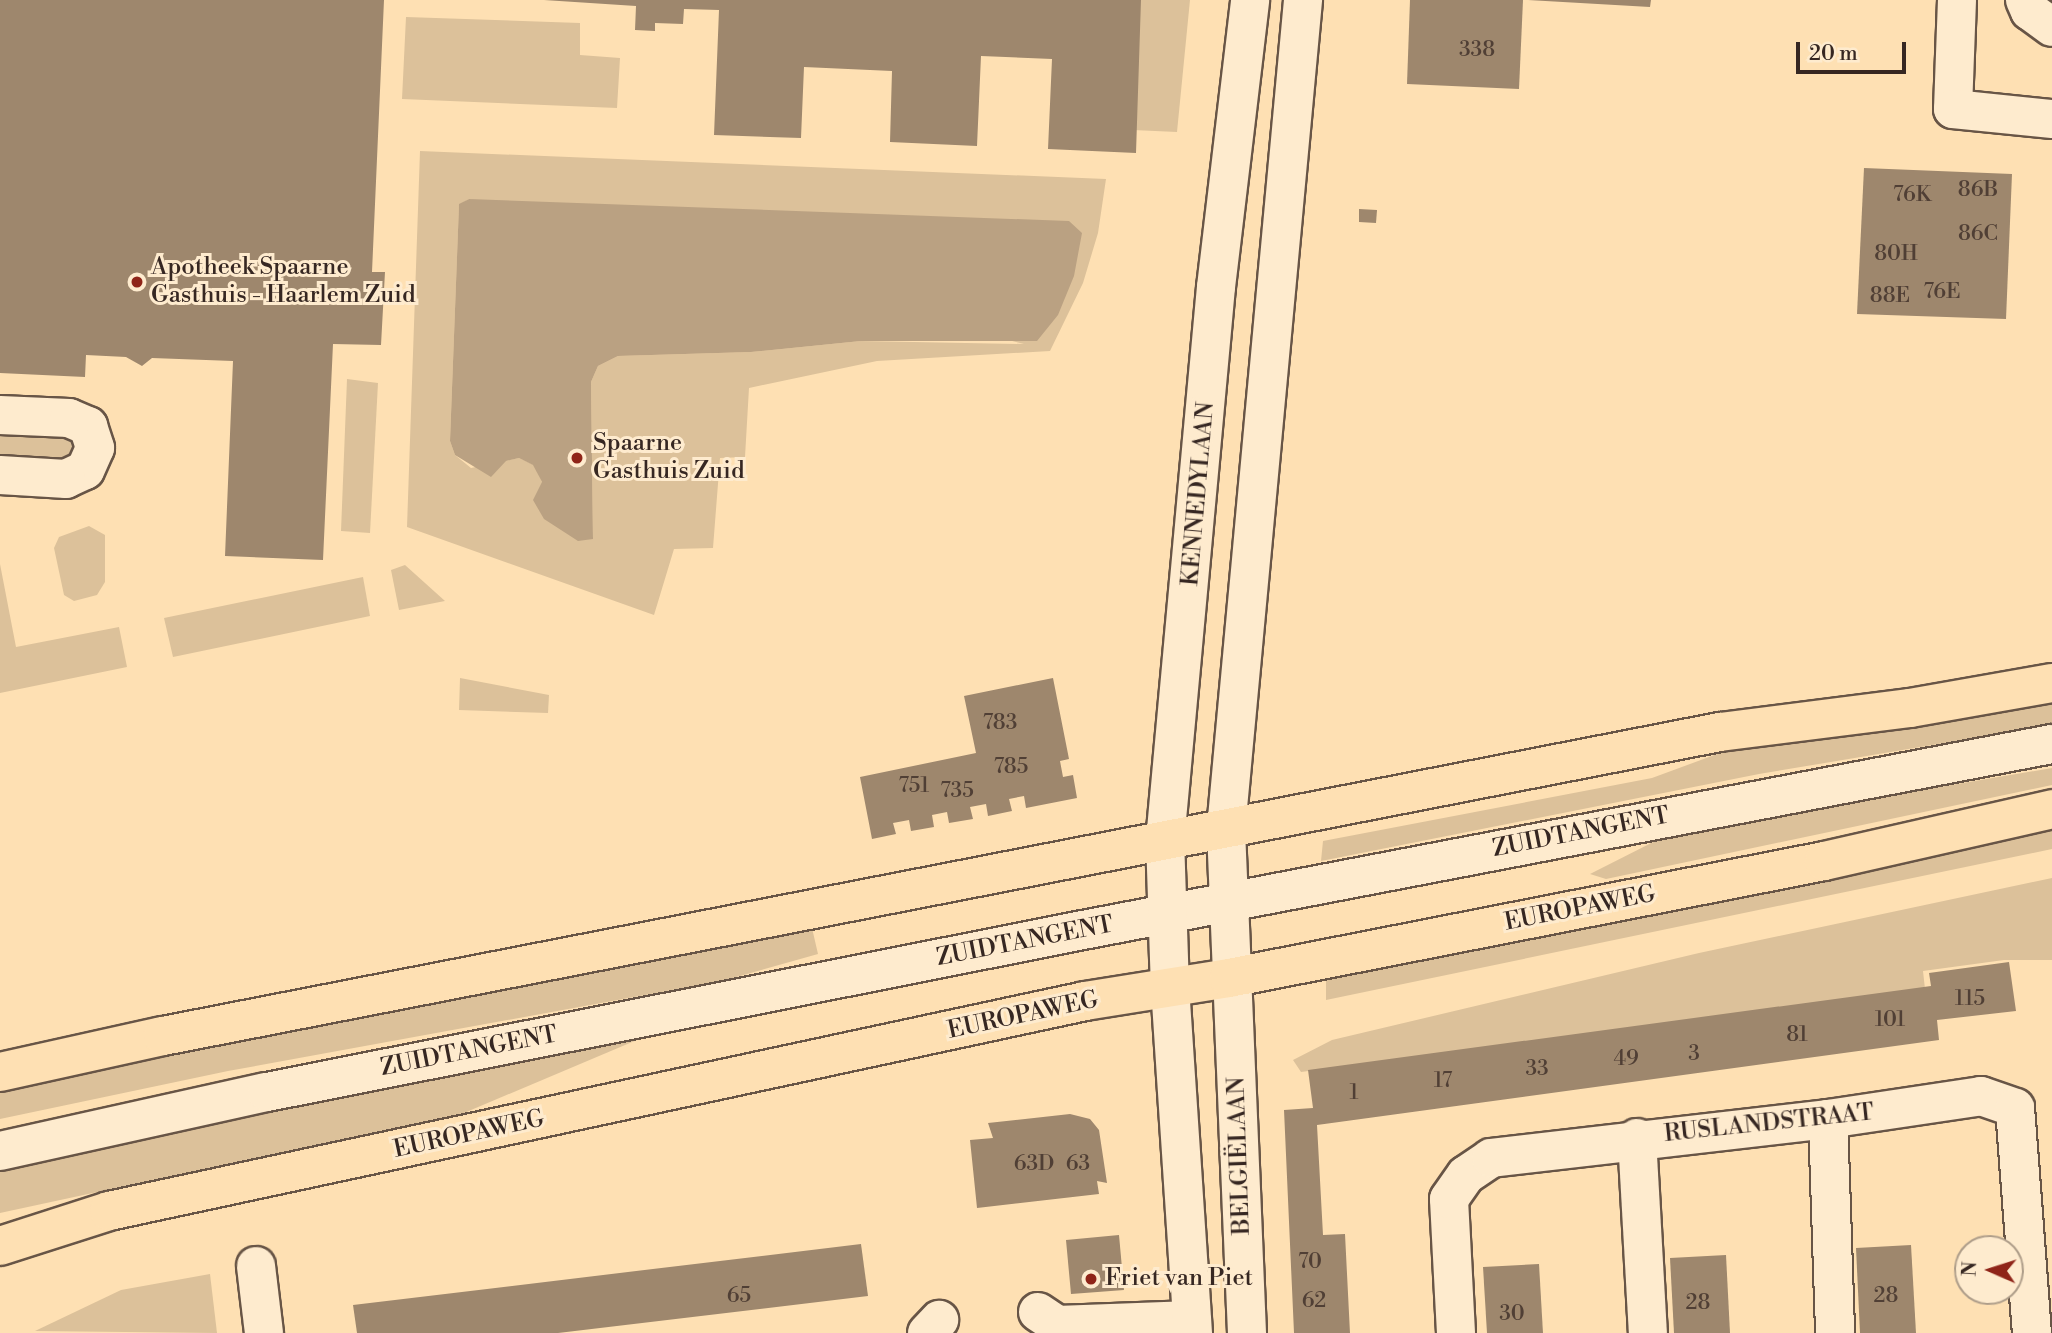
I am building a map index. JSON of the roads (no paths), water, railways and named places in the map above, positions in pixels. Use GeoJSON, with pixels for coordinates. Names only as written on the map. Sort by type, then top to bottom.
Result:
{"type":"FeatureCollection","features":[{"type":"Feature","properties":{"kind":"main road"},"geometry":{"type":"LineString","coordinates":[[0,1072],[163,1036],[1720,732],[1910,708],[2052,682]]}},
{"type":"Feature","properties":{"kind":"main road","name":"EUROPAWEG"},"geometry":{"type":"LineString","coordinates":[[0,1247],[109,1211],[1085,1001],[1229,978],[1824,861],[2052,809]]}},
{"type":"Feature","properties":{"kind":"street","name":"KENNEDYLAAN"},"geometry":{"type":"LineString","coordinates":[[1170,989],[1165,841],[1216,287],[1250,0]]}},
{"type":"Feature","properties":{"kind":"street"},"geometry":{"type":"LineString","coordinates":[[1229,978],[1226,829],[1303,0]]}},
{"type":"Feature","properties":{"kind":"street"},"geometry":{"type":"LineString","coordinates":[[1957,0],[1953,108],[2052,119]]}},
{"type":"Feature","properties":{"kind":"street"},"geometry":{"type":"LineString","coordinates":[[2025,0],[2030,11],[2052,27]]}},
{"type":"Feature","properties":{"kind":"street"},"geometry":{"type":"LineString","coordinates":[[0,415],[68,418],[88,426],[95,448],[85,470],[66,479],[0,475]]}},
{"type":"Feature","properties":{"kind":"street","name":"ZUIDTANGENT"},"geometry":{"type":"LineString","coordinates":[[0,1150],[267,1092],[1168,914],[1226,905],[2052,744]]}},
{"type":"Feature","properties":{"kind":"street","name":"BELGIËLAAN"},"geometry":{"type":"LineString","coordinates":[[1229,978],[1247,1333]]}},
{"type":"Feature","properties":{"kind":"street"},"geometry":{"type":"LineString","coordinates":[[1038,1312],[1057,1325],[1192,1327],[1170,989]]}},
{"type":"Feature","properties":{"kind":"street","name":"RUSLANDSTRAAT"},"geometry":{"type":"LineString","coordinates":[[1455,1333],[1449,1199],[1466,1175],[1491,1158],[1637,1138],[1829,1119],[1981,1096],[2015,1108],[2032,1333]]}},
{"type":"Feature","properties":{"kind":"street"},"geometry":{"type":"LineString","coordinates":[[1829,1119],[1835,1333]]}},
{"type":"Feature","properties":{"kind":"street"},"geometry":{"type":"LineString","coordinates":[[1637,1138],[1648,1333]]}},
{"type":"Feature","properties":{"kind":"street"},"geometry":{"type":"LineString","coordinates":[[256,1266],[264,1333]]}},
{"type":"Feature","properties":{"kind":"place","name":"Apotheek Spaarne Gasthuis - Haarlem Zuid"},"geometry":{"type":"Point","coordinates":[137,282]}},
{"type":"Feature","properties":{"kind":"place","name":"Spaarne Gasthuis Zuid"},"geometry":{"type":"Point","coordinates":[577,458]}},
{"type":"Feature","properties":{"kind":"place","name":"Friet van Piet"},"geometry":{"type":"Point","coordinates":[1091,1279]}}]}
